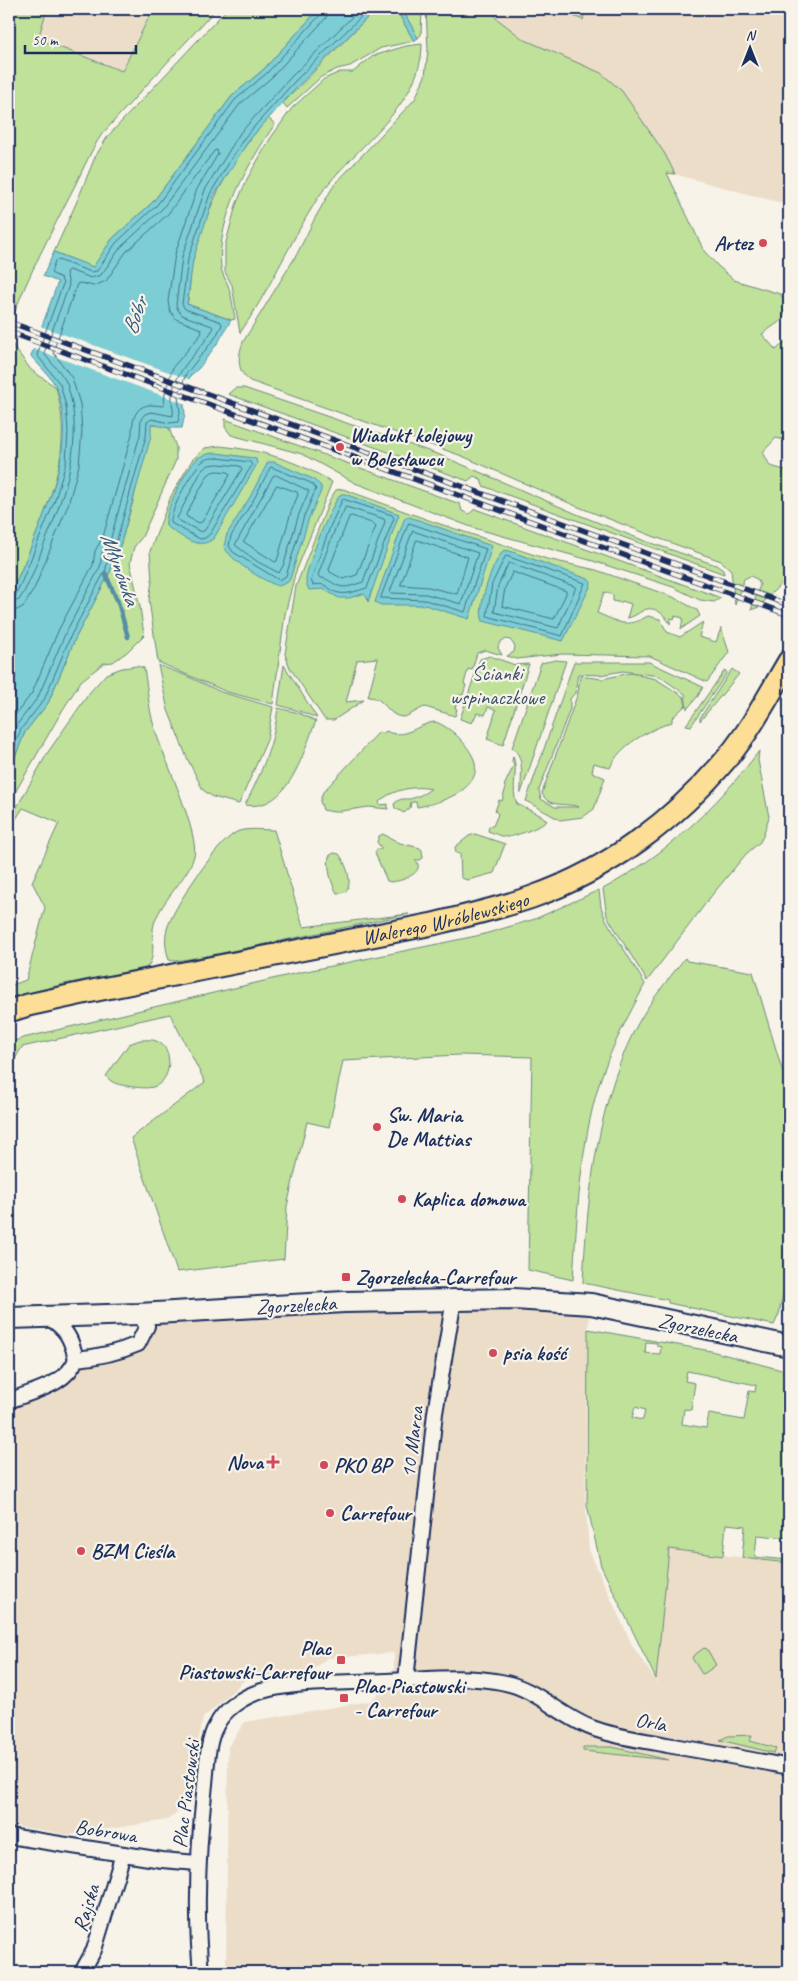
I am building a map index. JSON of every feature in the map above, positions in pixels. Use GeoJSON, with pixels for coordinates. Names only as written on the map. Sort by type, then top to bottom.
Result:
{"type":"FeatureCollection","features":[{"type":"Feature","properties":{"kind":"main road","name":"Walerego Wróblewskiego"},"geometry":{"type":"LineString","coordinates":[[18,1008],[433,924],[533,897],[584,874],[644,838],[691,798],[729,756],[755,718],[789,661]]}},
{"type":"Feature","properties":{"kind":"street","name":"10 Marca"},"geometry":{"type":"LineString","coordinates":[[406,1680],[435,1413],[454,1299]]}},
{"type":"Feature","properties":{"kind":"street","name":"Zgorzelecka"},"geometry":{"type":"LineString","coordinates":[[9,1318],[139,1314],[344,1302],[514,1299],[592,1304],[789,1346]]}},
{"type":"Feature","properties":{"kind":"street"},"geometry":{"type":"LineString","coordinates":[[76,1358],[99,1357],[119,1352],[138,1344],[147,1326],[139,1314]]}},
{"type":"Feature","properties":{"kind":"street"},"geometry":{"type":"LineString","coordinates":[[9,1401],[63,1378],[73,1368],[76,1358],[68,1335],[48,1317]]}},
{"type":"Feature","properties":{"kind":"street","name":"Plac Piastowski"},"geometry":{"type":"LineString","coordinates":[[201,1972],[198,1862],[211,1742],[216,1726],[226,1711],[250,1695],[279,1687],[406,1680],[482,1679],[516,1685]]}},
{"type":"Feature","properties":{"kind":"street","name":"Orla"},"geometry":{"type":"LineString","coordinates":[[516,1685],[579,1721],[609,1733],[789,1768]]}},
{"type":"Feature","properties":{"kind":"street","name":"Bobrowa"},"geometry":{"type":"LineString","coordinates":[[9,1836],[162,1860],[198,1862]]}},
{"type":"Feature","properties":{"kind":"street","name":"Rajska"},"geometry":{"type":"LineString","coordinates":[[82,1972],[94,1950],[123,1854]]}},
{"type":"Feature","properties":{"kind":"shaded area"},"geometry":{"type":"Polygon","coordinates":[[[43,9],[153,9],[122,71],[33,37],[43,9]]]}},
{"type":"Feature","properties":{"kind":"shaded area"},"geometry":{"type":"Polygon","coordinates":[[[490,9],[789,9],[789,205],[666,172],[598,75],[523,39],[496,18],[490,9]]]}},
{"type":"Feature","properties":{"kind":"shaded area"},"geometry":{"type":"Polygon","coordinates":[[[591,1304],[588,1329],[585,1495],[589,1550],[632,1645],[660,1687],[656,1679],[669,1549],[789,1563],[789,1972],[226,1972],[228,1747],[245,1722],[370,1701],[394,1681],[394,1653],[327,1658],[309,1673],[246,1679],[203,1718],[186,1805],[167,1820],[69,1835],[9,1825],[9,1401],[63,1378],[76,1359],[119,1352],[147,1326],[139,1314],[591,1304]]]}},
{"type":"Feature","properties":{"kind":"green space"},"geometry":{"type":"Polygon","coordinates":[[[9,9],[47,9],[38,39],[122,71],[153,9],[216,9],[97,141],[40,255],[13,316],[9,314],[9,9]]]}},
{"type":"Feature","properties":{"kind":"green space"},"geometry":{"type":"Polygon","coordinates":[[[227,9],[319,9],[263,70],[232,96],[153,202],[112,239],[93,268],[54,252],[95,157],[108,136],[227,9]]]}},
{"type":"Feature","properties":{"kind":"green space"},"geometry":{"type":"Polygon","coordinates":[[[376,9],[396,9],[414,41],[381,48],[350,66],[337,69],[321,77],[287,108],[283,103],[376,9]]]}},
{"type":"Feature","properties":{"kind":"green space"},"geometry":{"type":"Polygon","coordinates":[[[402,9],[422,9],[421,35],[418,38],[402,9]]]}},
{"type":"Feature","properties":{"kind":"green space"},"geometry":{"type":"Polygon","coordinates":[[[426,9],[490,9],[496,18],[523,39],[601,73],[622,91],[665,154],[675,174],[667,173],[704,251],[734,280],[780,294],[789,305],[782,320],[762,334],[776,350],[789,338],[789,441],[776,438],[763,452],[770,466],[789,471],[789,575],[759,607],[751,610],[760,585],[757,579],[750,576],[744,579],[735,605],[731,570],[721,561],[576,506],[462,456],[250,381],[242,373],[239,358],[243,342],[297,254],[334,185],[415,99],[425,76],[428,50],[426,9]]]}},
{"type":"Feature","properties":{"kind":"green space"},"geometry":{"type":"Polygon","coordinates":[[[557,9],[584,14],[583,20],[557,9]]]}},
{"type":"Feature","properties":{"kind":"green space"},"geometry":{"type":"Polygon","coordinates":[[[422,44],[419,67],[410,89],[397,109],[330,182],[316,201],[240,333],[232,285],[225,272],[225,246],[236,205],[247,179],[270,139],[292,108],[324,79],[340,72],[353,72],[373,56],[406,46],[422,44]]]}},
{"type":"Feature","properties":{"kind":"green space"},"geometry":{"type":"Polygon","coordinates":[[[268,118],[275,124],[245,173],[229,211],[224,230],[221,267],[231,297],[235,319],[231,320],[187,304],[192,265],[205,220],[222,184],[243,150],[268,118]]]}},
{"type":"Feature","properties":{"kind":"green space"},"geometry":{"type":"Polygon","coordinates":[[[9,343],[12,344],[31,370],[56,387],[62,426],[62,444],[60,462],[51,496],[9,597],[9,343]]]}},
{"type":"Feature","properties":{"kind":"green space"},"geometry":{"type":"Polygon","coordinates":[[[235,388],[244,388],[440,455],[579,515],[645,541],[716,565],[723,570],[724,574],[483,486],[481,479],[474,476],[468,481],[228,394],[235,388]]]}},
{"type":"Feature","properties":{"kind":"green space"},"geometry":{"type":"Polygon","coordinates":[[[225,419],[460,504],[462,511],[469,514],[475,509],[721,598],[714,602],[700,600],[673,587],[593,561],[474,528],[355,483],[302,454],[231,435],[225,427],[225,419]]]}},
{"type":"Feature","properties":{"kind":"green space"},"geometry":{"type":"Polygon","coordinates":[[[151,423],[169,428],[176,447],[176,460],[142,537],[134,547],[130,563],[144,635],[127,652],[113,662],[104,663],[81,681],[9,803],[9,772],[25,732],[48,703],[76,637],[111,570],[113,556],[120,546],[133,501],[151,423]]]}},
{"type":"Feature","properties":{"kind":"green space"},"geometry":{"type":"Polygon","coordinates":[[[219,446],[250,450],[278,457],[332,482],[295,574],[285,614],[273,704],[227,692],[158,662],[149,600],[152,581],[150,551],[171,496],[192,460],[205,448],[219,446]]]}},
{"type":"Feature","properties":{"kind":"green space"},"geometry":{"type":"Polygon","coordinates":[[[343,489],[434,522],[547,559],[596,570],[673,597],[697,610],[700,616],[681,629],[683,618],[675,616],[674,619],[671,618],[670,624],[664,615],[654,609],[647,609],[627,618],[631,604],[613,601],[613,595],[604,592],[597,613],[622,623],[633,622],[648,616],[660,619],[667,632],[680,637],[703,622],[699,637],[716,642],[721,628],[729,652],[707,682],[650,656],[562,654],[517,659],[507,656],[514,652],[515,646],[508,639],[499,644],[498,648],[502,655],[485,650],[477,653],[472,670],[468,669],[464,684],[466,685],[463,695],[459,695],[455,716],[425,707],[403,717],[393,714],[378,700],[368,697],[378,658],[357,660],[346,702],[364,700],[334,720],[325,720],[290,668],[285,654],[296,586],[330,499],[336,490],[343,489]]]}},
{"type":"Feature","properties":{"kind":"green space","name":"Ścianki wspinaczkowe"},"geometry":{"type":"Polygon","coordinates":[[[490,656],[515,665],[529,664],[503,745],[487,739],[496,710],[488,707],[485,715],[477,713],[472,723],[460,719],[480,659],[490,656]]]}},
{"type":"Feature","properties":{"kind":"green space"},"geometry":{"type":"Polygon","coordinates":[[[556,660],[566,661],[521,793],[521,763],[512,748],[541,663],[556,660]]]}},
{"type":"Feature","properties":{"kind":"green space"},"geometry":{"type":"Polygon","coordinates":[[[574,662],[649,662],[703,687],[687,709],[685,694],[659,676],[623,671],[600,675],[578,674],[575,693],[570,699],[570,709],[539,790],[541,799],[555,807],[579,807],[553,803],[545,798],[542,793],[578,693],[580,676],[602,679],[630,673],[656,679],[684,697],[686,705],[672,718],[672,722],[644,734],[628,745],[610,768],[594,763],[592,772],[605,778],[594,809],[583,817],[560,820],[526,801],[574,662]]]}},
{"type":"Feature","properties":{"kind":"green space"},"geometry":{"type":"Polygon","coordinates":[[[158,665],[221,692],[273,707],[267,740],[239,804],[213,797],[203,790],[187,758],[168,710],[158,665]]]}},
{"type":"Feature","properties":{"kind":"green space"},"geometry":{"type":"Polygon","coordinates":[[[284,665],[317,718],[278,705],[284,665]]]}},
{"type":"Feature","properties":{"kind":"green space"},"geometry":{"type":"Polygon","coordinates":[[[137,666],[144,668],[154,728],[181,797],[192,832],[194,856],[191,864],[155,921],[153,927],[152,959],[146,968],[64,984],[9,998],[9,986],[26,980],[45,907],[32,882],[59,823],[23,808],[9,830],[9,821],[48,752],[90,692],[106,674],[122,668],[137,666]]]}},
{"type":"Feature","properties":{"kind":"green space"},"geometry":{"type":"Polygon","coordinates":[[[732,669],[739,674],[700,721],[700,718],[732,669]]]}},
{"type":"Feature","properties":{"kind":"green space"},"geometry":{"type":"Polygon","coordinates":[[[725,670],[727,673],[691,726],[686,725],[725,670]]]}},
{"type":"Feature","properties":{"kind":"green space"},"geometry":{"type":"Polygon","coordinates":[[[278,708],[299,713],[316,721],[299,763],[283,790],[273,799],[260,805],[245,805],[266,758],[278,708]]]}},
{"type":"Feature","properties":{"kind":"green space"},"geometry":{"type":"Polygon","coordinates":[[[436,722],[457,735],[474,759],[475,770],[472,780],[464,789],[442,801],[417,807],[416,802],[411,802],[410,808],[404,813],[395,808],[394,804],[431,789],[411,788],[390,794],[379,802],[380,805],[388,804],[388,809],[369,807],[334,812],[323,810],[320,801],[323,792],[379,732],[382,734],[386,731],[400,734],[406,733],[436,722]]]}},
{"type":"Feature","properties":{"kind":"green space"},"geometry":{"type":"Polygon","coordinates":[[[759,751],[758,760],[769,817],[763,836],[760,842],[746,854],[712,895],[647,981],[607,916],[603,889],[648,861],[689,828],[726,791],[759,751]]]}},
{"type":"Feature","properties":{"kind":"green space"},"geometry":{"type":"Polygon","coordinates":[[[513,756],[515,762],[514,792],[517,804],[542,816],[547,821],[528,831],[511,837],[505,837],[488,831],[489,826],[493,826],[498,814],[495,811],[499,800],[502,801],[506,787],[504,786],[514,765],[512,761],[513,756]]]}},
{"type":"Feature","properties":{"kind":"green space"},"geometry":{"type":"Polygon","coordinates":[[[252,829],[274,830],[303,927],[409,914],[209,956],[175,961],[169,960],[166,949],[167,929],[187,891],[209,859],[220,846],[239,831],[252,829]]]}},
{"type":"Feature","properties":{"kind":"green space"},"geometry":{"type":"Polygon","coordinates":[[[383,834],[400,843],[422,850],[423,858],[415,860],[418,869],[409,877],[403,880],[387,881],[375,853],[377,849],[382,849],[377,842],[379,836],[383,834]]]}},
{"type":"Feature","properties":{"kind":"green space"},"geometry":{"type":"Polygon","coordinates":[[[475,834],[505,844],[494,873],[468,880],[461,878],[460,854],[456,853],[455,847],[469,836],[475,834]]]}},
{"type":"Feature","properties":{"kind":"green space"},"geometry":{"type":"Polygon","coordinates":[[[334,853],[339,854],[342,859],[349,878],[347,889],[337,893],[330,875],[329,865],[329,856],[334,853]]]}},
{"type":"Feature","properties":{"kind":"green space"},"geometry":{"type":"Polygon","coordinates":[[[599,890],[601,907],[605,918],[645,984],[608,1058],[599,1084],[587,1132],[580,1181],[573,1280],[528,1270],[532,1057],[459,1055],[343,1061],[329,1127],[307,1122],[287,1206],[284,1259],[177,1272],[131,1138],[205,1082],[170,1014],[22,1047],[9,1069],[9,1043],[23,1038],[302,972],[481,935],[535,919],[599,890]]]}},
{"type":"Feature","properties":{"kind":"green space"},"geometry":{"type":"Polygon","coordinates":[[[685,958],[687,961],[753,972],[789,1093],[789,1263],[779,1314],[774,1325],[668,1303],[668,1300],[583,1283],[591,1187],[602,1124],[610,1092],[620,1062],[638,1023],[657,994],[685,958]]]}},
{"type":"Feature","properties":{"kind":"green space"},"geometry":{"type":"Polygon","coordinates":[[[140,1040],[156,1041],[162,1044],[166,1050],[169,1064],[164,1079],[159,1084],[147,1088],[126,1086],[110,1080],[106,1076],[129,1044],[140,1040]]]}},
{"type":"Feature","properties":{"kind":"green space"},"geometry":{"type":"Polygon","coordinates":[[[588,1329],[711,1351],[789,1372],[789,1538],[757,1535],[755,1557],[789,1560],[789,1563],[742,1558],[745,1526],[726,1524],[723,1556],[669,1549],[656,1679],[601,1566],[587,1505],[588,1329]],[[646,1342],[645,1353],[660,1354],[661,1347],[657,1346],[657,1343],[646,1342]],[[687,1371],[685,1381],[695,1383],[691,1410],[684,1409],[682,1424],[706,1428],[709,1414],[744,1420],[749,1391],[755,1392],[756,1385],[687,1371]],[[635,1407],[632,1418],[643,1420],[645,1410],[635,1407]]]}},
{"type":"Feature","properties":{"kind":"green space"},"geometry":{"type":"Polygon","coordinates":[[[704,1648],[707,1649],[716,1665],[702,1674],[692,1658],[704,1648]]]}},
{"type":"Feature","properties":{"kind":"green space"},"geometry":{"type":"Polygon","coordinates":[[[752,1735],[750,1741],[776,1748],[774,1753],[720,1740],[728,1736],[752,1735]]]}},
{"type":"Feature","properties":{"kind":"green space"},"geometry":{"type":"Polygon","coordinates":[[[583,1747],[612,1747],[669,1760],[583,1751],[583,1747]]]}},
{"type":"Feature","properties":{"kind":"water","name":"Bóbr"},"geometry":{"type":"Polygon","coordinates":[[[319,9],[376,9],[299,85],[249,140],[214,196],[193,260],[187,304],[231,320],[219,341],[199,368],[190,376],[183,397],[185,414],[182,428],[169,428],[151,424],[151,436],[120,546],[113,556],[111,570],[76,637],[48,703],[25,732],[9,772],[9,597],[49,502],[63,446],[62,408],[57,389],[49,376],[31,356],[58,282],[43,276],[54,252],[93,267],[112,239],[153,202],[232,96],[263,70],[319,9]]]}},
{"type":"Feature","properties":{"kind":"water"},"geometry":{"type":"Polygon","coordinates":[[[396,9],[402,9],[418,38],[414,41],[396,9]]]}},
{"type":"Feature","properties":{"kind":"water"},"geometry":{"type":"Polygon","coordinates":[[[217,453],[253,458],[256,459],[257,464],[214,538],[208,542],[196,543],[166,526],[166,519],[177,490],[193,463],[198,458],[217,453]]]}},
{"type":"Feature","properties":{"kind":"water"},"geometry":{"type":"Polygon","coordinates":[[[268,462],[274,462],[313,479],[321,486],[321,491],[309,518],[290,579],[279,586],[248,570],[232,557],[224,546],[227,534],[250,497],[268,462]]]}},
{"type":"Feature","properties":{"kind":"water"},"geometry":{"type":"Polygon","coordinates":[[[341,494],[399,514],[368,602],[367,597],[363,594],[349,598],[339,598],[323,589],[309,590],[307,584],[307,572],[315,549],[331,510],[341,494]]]}},
{"type":"Feature","properties":{"kind":"water"},"geometry":{"type":"Polygon","coordinates":[[[406,517],[492,546],[469,619],[425,605],[381,605],[375,602],[406,517]]]}},
{"type":"Feature","properties":{"kind":"water"},"geometry":{"type":"Polygon","coordinates":[[[504,550],[588,579],[591,582],[563,641],[483,621],[481,615],[482,606],[487,585],[495,564],[504,550]]]}},
{"type":"Feature","properties":{"kind":"pier"},"geometry":{"type":"Polygon","coordinates":[[[40,326],[191,380],[185,397],[187,409],[186,404],[31,348],[40,326]]]}},
{"type":"Feature","properties":{"kind":"waterway","name":"Młynówka"},"geometry":{"type":"LineString","coordinates":[[105,573],[118,602],[128,637]]}},
{"type":"Feature","properties":{"kind":"railway"},"geometry":{"type":"LineString","coordinates":[[9,322],[789,605]]}},
{"type":"Feature","properties":{"kind":"railway"},"geometry":{"type":"LineString","coordinates":[[9,332],[789,615]]}},
{"type":"Feature","properties":{"kind":"place","name":"Artez"},"geometry":{"type":"Point","coordinates":[763,243]}},
{"type":"Feature","properties":{"kind":"place","name":"Wiadukt kolejowy w Bolesławcu"},"geometry":{"type":"Point","coordinates":[340,447]}},
{"type":"Feature","properties":{"kind":"place","name":"Sw. Maria De Mattias"},"geometry":{"type":"Point","coordinates":[377,1127]}},
{"type":"Feature","properties":{"kind":"place","name":"Kaplica domowa"},"geometry":{"type":"Point","coordinates":[402,1199]}},
{"type":"Feature","properties":{"kind":"place","name":"Zgorzelecka-Carrefour"},"geometry":{"type":"Point","coordinates":[346,1277]}},
{"type":"Feature","properties":{"kind":"place","name":"psia kość"},"geometry":{"type":"Point","coordinates":[493,1353]}},
{"type":"Feature","properties":{"kind":"place","name":"Nova"},"geometry":{"type":"Point","coordinates":[273,1462]}},
{"type":"Feature","properties":{"kind":"place","name":"PKO BP"},"geometry":{"type":"Point","coordinates":[324,1465]}},
{"type":"Feature","properties":{"kind":"place","name":"Carrefour"},"geometry":{"type":"Point","coordinates":[330,1513]}},
{"type":"Feature","properties":{"kind":"place","name":"BZM Cieśla"},"geometry":{"type":"Point","coordinates":[81,1551]}},
{"type":"Feature","properties":{"kind":"place","name":"Plac Piastowski-Carrefour"},"geometry":{"type":"Point","coordinates":[341,1660]}},
{"type":"Feature","properties":{"kind":"place","name":"Plac Piastowski - Carrefour"},"geometry":{"type":"Point","coordinates":[344,1698]}}]}
